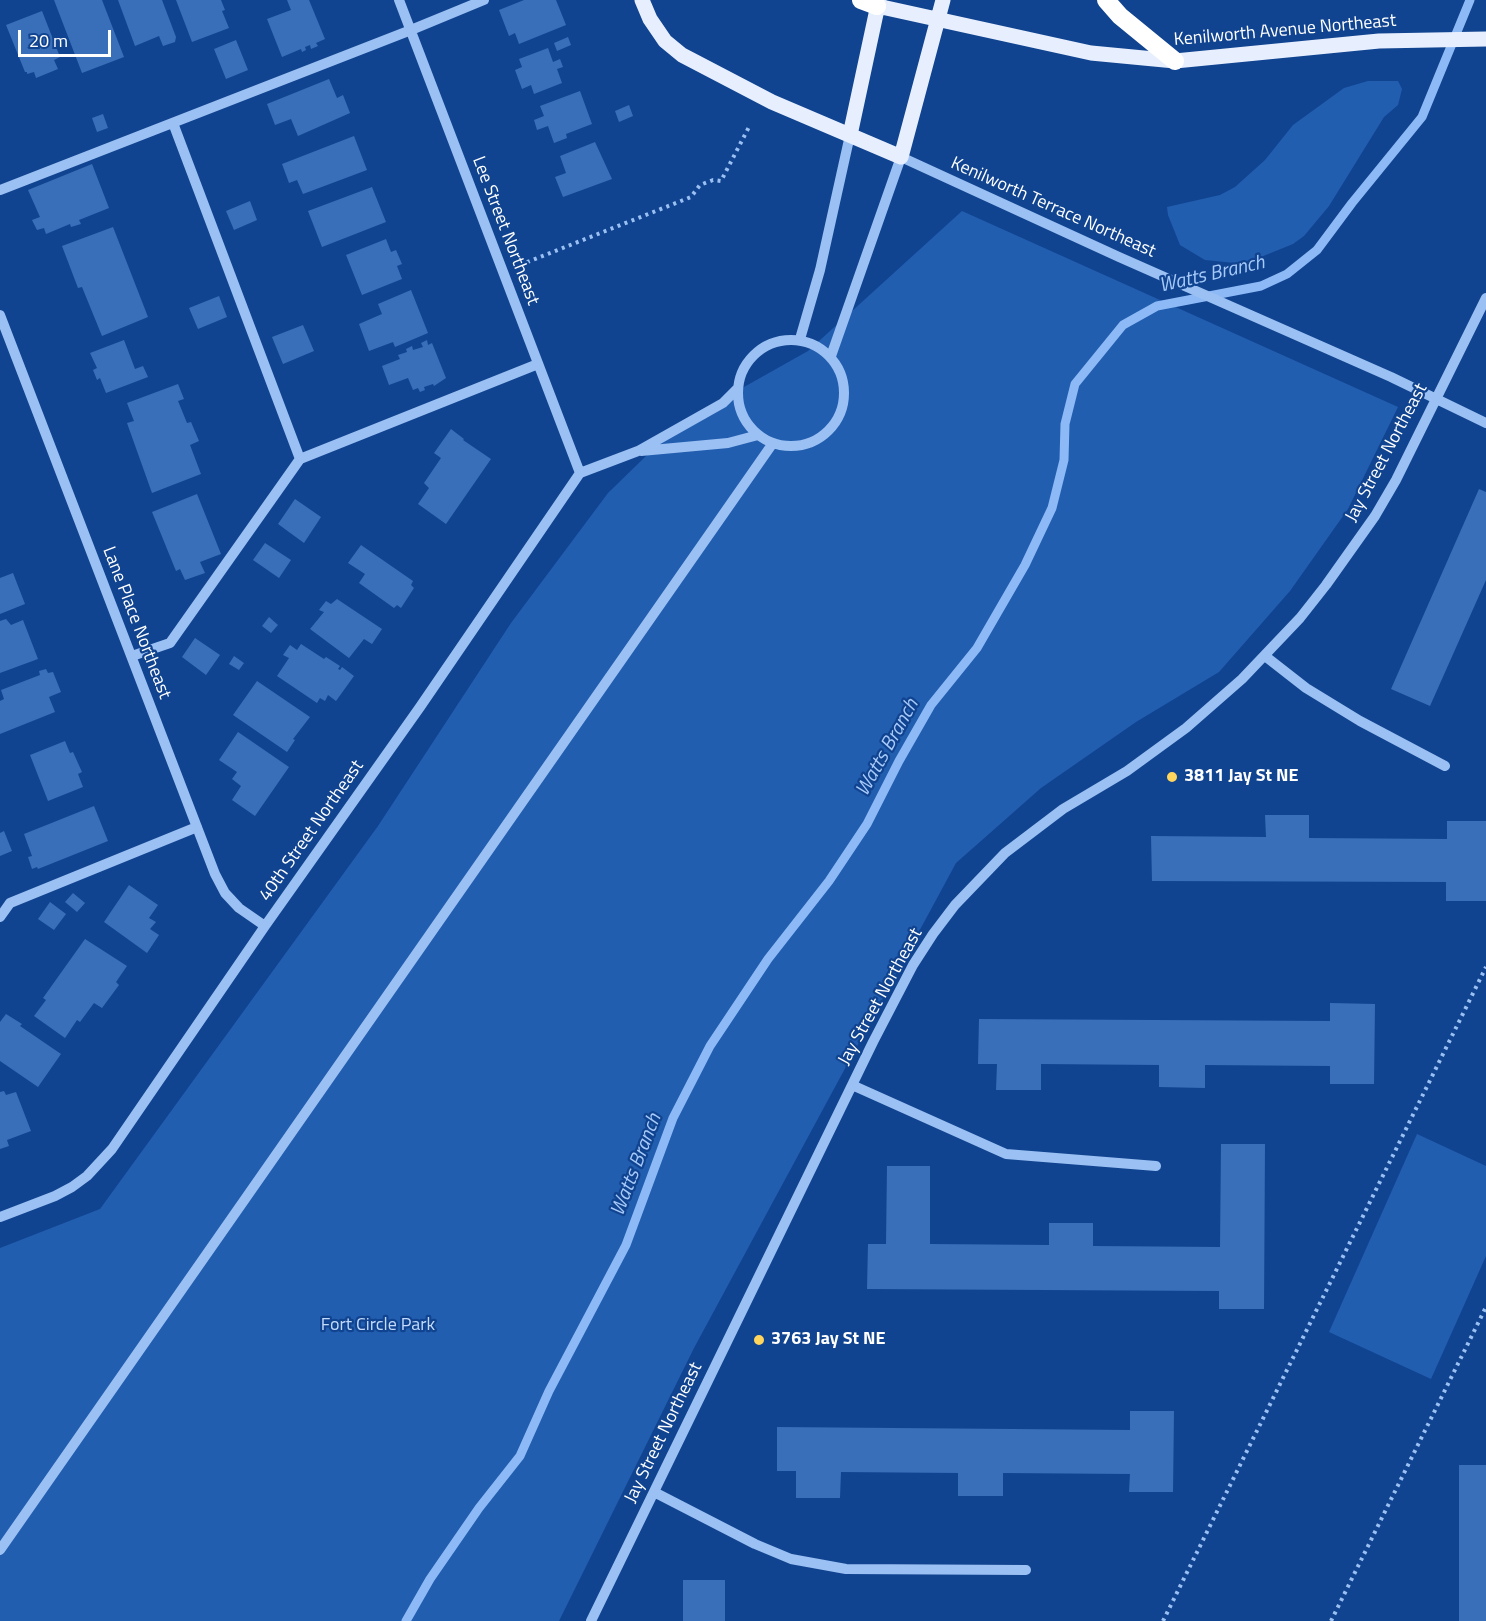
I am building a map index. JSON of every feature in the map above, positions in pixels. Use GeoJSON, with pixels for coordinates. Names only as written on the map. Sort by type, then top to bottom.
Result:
{"type":"FeatureCollection","features":[{"type":"Feature","properties":{"kind":"highway"},"geometry":{"type":"LineString","coordinates":[[1106,0],[1120,16],[1174,61]]}},
{"type":"Feature","properties":{"kind":"main road"},"geometry":{"type":"LineString","coordinates":[[642,0],[650,19],[665,41],[682,55],[772,102],[901,157],[943,0]]}},
{"type":"Feature","properties":{"kind":"main road"},"geometry":{"type":"LineString","coordinates":[[850,135],[873,2]]}},
{"type":"Feature","properties":{"kind":"main road","name":"Kenilworth Avenue Northeast"},"geometry":{"type":"LineString","coordinates":[[873,2],[1091,54],[1174,61],[1379,41],[1486,39]]}},
{"type":"Feature","properties":{"kind":"street","name":"Lee Street Northeast"},"geometry":{"type":"LineString","coordinates":[[399,0],[580,473]]}},
{"type":"Feature","properties":{"kind":"street"},"geometry":{"type":"LineString","coordinates":[[0,190],[484,0]]}},
{"type":"Feature","properties":{"kind":"street"},"geometry":{"type":"LineString","coordinates":[[173,123],[300,459]]}},
{"type":"Feature","properties":{"kind":"street"},"geometry":{"type":"LineString","coordinates":[[800,339],[820,270],[850,135]]}},
{"type":"Feature","properties":{"kind":"street"},"geometry":{"type":"LineString","coordinates":[[831,356],[901,157]]}},
{"type":"Feature","properties":{"kind":"street","name":"Kenilworth Terrace Northeast"},"geometry":{"type":"LineString","coordinates":[[901,157],[1119,257],[1391,377],[1486,423]]}},
{"type":"Feature","properties":{"kind":"street","name":"Jay Street Northeast"},"geometry":{"type":"LineString","coordinates":[[591,1621],[852,1085],[913,965],[955,905],[1005,853],[1063,809],[1126,771],[1215,704],[1265,656],[1326,585],[1363,534],[1396,480],[1486,298]]}},
{"type":"Feature","properties":{"kind":"street","name":"Lane Place Northeast"},"geometry":{"type":"LineString","coordinates":[[0,315],[215,874],[225,893],[239,908],[265,926]]}},
{"type":"Feature","properties":{"kind":"street"},"geometry":{"type":"LineString","coordinates":[[800,339],[817,345],[831,356],[841,371],[845,389],[843,407],[836,423],[823,436],[807,444],[790,447],[773,443],[758,435],[746,422],[739,406],[738,388],[742,372],[751,357],[765,346],[782,340],[800,339]]}},
{"type":"Feature","properties":{"kind":"street"},"geometry":{"type":"LineString","coordinates":[[132,656],[170,643],[300,459],[538,364]]}},
{"type":"Feature","properties":{"kind":"street"},"geometry":{"type":"LineString","coordinates":[[580,473],[638,451],[723,403],[738,388]]}},
{"type":"Feature","properties":{"kind":"street"},"geometry":{"type":"LineString","coordinates":[[638,451],[728,443],[758,435]]}},
{"type":"Feature","properties":{"kind":"street"},"geometry":{"type":"LineString","coordinates":[[0,1550],[773,443]]}},
{"type":"Feature","properties":{"kind":"street","name":"40th Street Northeast"},"geometry":{"type":"LineString","coordinates":[[0,1217],[72,1187],[87,1176],[105,1156],[420,707],[580,473]]}},
{"type":"Feature","properties":{"kind":"street"},"geometry":{"type":"LineString","coordinates":[[1265,656],[1306,688],[1360,721],[1445,766]]}},
{"type":"Feature","properties":{"kind":"street"},"geometry":{"type":"LineString","coordinates":[[0,917],[10,903],[197,827]]}},
{"type":"Feature","properties":{"kind":"street"},"geometry":{"type":"LineString","coordinates":[[852,1085],[1006,1154],[1156,1166]]}},
{"type":"Feature","properties":{"kind":"street"},"geometry":{"type":"LineString","coordinates":[[654,1492],[754,1544],[790,1559],[846,1569],[1026,1570]]}},
{"type":"Feature","properties":{"kind":"path"},"geometry":{"type":"LineString","coordinates":[[503,272],[691,197],[700,184],[713,180],[721,181],[750,124]]}},
{"type":"Feature","properties":{"kind":"path"},"geometry":{"type":"LineString","coordinates":[[1163,1621],[1486,967]]}},
{"type":"Feature","properties":{"kind":"path"},"geometry":{"type":"LineString","coordinates":[[1331,1621],[1486,1307]]}},
{"type":"Feature","properties":{"kind":"green space"},"geometry":{"type":"Polygon","coordinates":[[[1368,81],[1398,81],[1402,89],[1398,105],[1384,117],[1329,206],[1304,236],[1293,244],[1251,261],[1235,263],[1205,260],[1180,245],[1167,207],[1220,195],[1235,187],[1265,160],[1293,125],[1344,88],[1368,81]]]}},
{"type":"Feature","properties":{"kind":"green space","name":"Fort Circle Park"},"geometry":{"type":"Polygon","coordinates":[[[962,211],[1398,407],[1348,509],[1290,591],[1219,672],[1136,722],[1041,788],[956,863],[694,1348],[559,1621],[0,1621],[0,1248],[100,1209],[378,826],[511,623],[608,493],[680,423],[808,351],[962,211]]]}},
{"type":"Feature","properties":{"kind":"green space"},"geometry":{"type":"Polygon","coordinates":[[[1417,1134],[1486,1166],[1486,1256],[1431,1379],[1329,1332],[1417,1134]]]}},
{"type":"Feature","properties":{"kind":"building"},"geometry":{"type":"Polygon","coordinates":[[[54,0],[102,0],[124,57],[82,73],[54,0]]]}},
{"type":"Feature","properties":{"kind":"building"},"geometry":{"type":"Polygon","coordinates":[[[118,0],[162,0],[176,37],[175,42],[163,46],[159,36],[135,46],[118,0]]]}},
{"type":"Feature","properties":{"kind":"building"},"geometry":{"type":"Polygon","coordinates":[[[176,0],[221,0],[225,10],[222,11],[229,28],[192,42],[176,0]]]}},
{"type":"Feature","properties":{"kind":"building"},"geometry":{"type":"Polygon","coordinates":[[[287,0],[309,0],[325,39],[316,43],[318,46],[311,49],[310,45],[302,52],[301,49],[282,57],[267,19],[291,10],[287,0]]]}},
{"type":"Feature","properties":{"kind":"building"},"geometry":{"type":"Polygon","coordinates":[[[524,0],[556,0],[566,25],[519,44],[515,33],[509,36],[499,10],[524,0]]]}},
{"type":"Feature","properties":{"kind":"building"},"geometry":{"type":"Polygon","coordinates":[[[42,11],[60,57],[54,60],[58,69],[36,78],[34,72],[27,74],[25,72],[6,25],[42,11]]]}},
{"type":"Feature","properties":{"kind":"building"},"geometry":{"type":"Polygon","coordinates":[[[568,37],[571,45],[557,51],[554,43],[568,37]]]}},
{"type":"Feature","properties":{"kind":"building"},"geometry":{"type":"Polygon","coordinates":[[[236,40],[248,70],[226,79],[214,49],[236,40]]]}},
{"type":"Feature","properties":{"kind":"building"},"geometry":{"type":"Polygon","coordinates":[[[548,48],[553,62],[560,59],[563,67],[557,69],[562,83],[534,94],[531,85],[522,89],[515,70],[522,67],[519,59],[548,48]]]}},
{"type":"Feature","properties":{"kind":"building"},"geometry":{"type":"Polygon","coordinates":[[[329,79],[337,98],[343,95],[350,113],[298,136],[291,119],[275,125],[267,104],[329,79]]]}},
{"type":"Feature","properties":{"kind":"building"},"geometry":{"type":"Polygon","coordinates":[[[580,91],[592,124],[566,134],[567,138],[554,143],[548,126],[537,130],[534,120],[544,116],[540,106],[580,91]]]}},
{"type":"Feature","properties":{"kind":"building"},"geometry":{"type":"Polygon","coordinates":[[[629,105],[633,116],[619,122],[615,111],[629,105]]]}},
{"type":"Feature","properties":{"kind":"building"},"geometry":{"type":"Polygon","coordinates":[[[103,114],[108,128],[97,132],[92,118],[103,114]]]}},
{"type":"Feature","properties":{"kind":"building"},"geometry":{"type":"Polygon","coordinates":[[[354,136],[367,170],[303,194],[297,180],[289,183],[282,164],[354,136]]]}},
{"type":"Feature","properties":{"kind":"building"},"geometry":{"type":"Polygon","coordinates":[[[595,142],[612,179],[563,197],[555,177],[566,173],[560,156],[595,142]]]}},
{"type":"Feature","properties":{"kind":"building"},"geometry":{"type":"Polygon","coordinates":[[[92,164],[109,208],[79,220],[81,224],[71,227],[70,224],[46,234],[44,228],[37,230],[32,220],[40,217],[28,190],[92,164]]]}},
{"type":"Feature","properties":{"kind":"building"},"geometry":{"type":"Polygon","coordinates":[[[372,187],[386,222],[322,247],[308,211],[372,187]]]}},
{"type":"Feature","properties":{"kind":"building"},"geometry":{"type":"Polygon","coordinates":[[[250,201],[257,220],[234,230],[226,211],[250,201]]]}},
{"type":"Feature","properties":{"kind":"building"},"geometry":{"type":"Polygon","coordinates":[[[113,227],[148,317],[102,336],[82,287],[78,288],[62,246],[113,227]]]}},
{"type":"Feature","properties":{"kind":"building"},"geometry":{"type":"Polygon","coordinates":[[[386,239],[391,252],[396,250],[402,264],[397,266],[402,279],[362,295],[346,255],[386,239]]]}},
{"type":"Feature","properties":{"kind":"building"},"geometry":{"type":"Polygon","coordinates":[[[411,290],[428,333],[395,347],[393,342],[369,351],[359,324],[382,314],[378,304],[411,290]]]}},
{"type":"Feature","properties":{"kind":"building"},"geometry":{"type":"Polygon","coordinates":[[[219,296],[227,317],[198,329],[189,308],[219,296]]]}},
{"type":"Feature","properties":{"kind":"building"},"geometry":{"type":"Polygon","coordinates":[[[303,325],[314,351],[283,364],[272,337],[303,325]]]}},
{"type":"Feature","properties":{"kind":"building"},"geometry":{"type":"Polygon","coordinates":[[[124,340],[135,369],[143,366],[148,377],[106,393],[100,378],[97,380],[93,370],[97,368],[90,353],[124,340]]]}},
{"type":"Feature","properties":{"kind":"building"},"geometry":{"type":"Polygon","coordinates":[[[427,340],[428,345],[432,343],[446,378],[434,386],[433,384],[424,387],[425,390],[420,392],[418,388],[413,390],[408,378],[389,385],[382,366],[400,359],[398,355],[407,352],[406,349],[412,346],[413,350],[423,347],[421,343],[427,340]]]}},
{"type":"Feature","properties":{"kind":"building"},"geometry":{"type":"Polygon","coordinates":[[[178,384],[184,399],[178,401],[187,423],[191,422],[199,441],[190,445],[201,474],[152,493],[127,423],[134,421],[127,403],[178,384]]]}},
{"type":"Feature","properties":{"kind":"building"},"geometry":{"type":"Polygon","coordinates":[[[451,429],[491,459],[446,524],[418,504],[429,488],[424,483],[441,458],[434,453],[451,429]]]}},
{"type":"Feature","properties":{"kind":"building"},"geometry":{"type":"Polygon","coordinates":[[[1479,489],[1486,492],[1486,580],[1430,706],[1391,689],[1479,489]]]}},
{"type":"Feature","properties":{"kind":"building"},"geometry":{"type":"Polygon","coordinates":[[[197,494],[221,554],[200,562],[205,573],[185,580],[180,569],[176,571],[152,512],[197,494]]]}},
{"type":"Feature","properties":{"kind":"building"},"geometry":{"type":"Polygon","coordinates":[[[295,499],[321,517],[304,543],[278,524],[295,499]]]}},
{"type":"Feature","properties":{"kind":"building"},"geometry":{"type":"Polygon","coordinates":[[[265,543],[291,560],[279,578],[253,560],[265,543]]]}},
{"type":"Feature","properties":{"kind":"building"},"geometry":{"type":"Polygon","coordinates":[[[361,545],[413,581],[411,585],[414,588],[401,608],[397,605],[394,608],[359,583],[365,574],[348,563],[361,545]]]}},
{"type":"Feature","properties":{"kind":"building"},"geometry":{"type":"Polygon","coordinates":[[[13,573],[25,604],[0,614],[0,578],[13,573]]]}},
{"type":"Feature","properties":{"kind":"building"},"geometry":{"type":"Polygon","coordinates":[[[337,599],[382,629],[372,644],[364,639],[349,658],[310,629],[324,612],[319,610],[326,601],[331,604],[337,599]]]}},
{"type":"Feature","properties":{"kind":"building"},"geometry":{"type":"Polygon","coordinates":[[[269,617],[278,625],[271,633],[262,626],[269,617]]]}},
{"type":"Feature","properties":{"kind":"building"},"geometry":{"type":"Polygon","coordinates":[[[6,619],[11,625],[23,620],[38,659],[0,673],[0,621],[6,619]]]}},
{"type":"Feature","properties":{"kind":"building"},"geometry":{"type":"Polygon","coordinates":[[[195,638],[220,655],[206,675],[182,657],[195,638]]]}},
{"type":"Feature","properties":{"kind":"building"},"geometry":{"type":"Polygon","coordinates":[[[301,644],[340,666],[338,669],[342,667],[354,676],[336,701],[328,695],[325,701],[320,698],[317,703],[277,676],[289,658],[283,655],[290,645],[297,650],[301,644]]]}},
{"type":"Feature","properties":{"kind":"building"},"geometry":{"type":"Polygon","coordinates":[[[234,656],[244,663],[239,670],[229,664],[234,656]]]}},
{"type":"Feature","properties":{"kind":"building"},"geometry":{"type":"Polygon","coordinates":[[[46,669],[48,673],[53,672],[61,692],[49,697],[55,712],[0,734],[0,701],[4,699],[1,690],[40,675],[39,671],[46,669]]]}},
{"type":"Feature","properties":{"kind":"building"},"geometry":{"type":"Polygon","coordinates":[[[257,681],[310,717],[293,739],[295,740],[287,752],[233,715],[257,681]]]}},
{"type":"Feature","properties":{"kind":"building"},"geometry":{"type":"Polygon","coordinates":[[[238,732],[289,767],[255,816],[232,800],[241,786],[232,779],[237,772],[219,760],[238,732]]]}},
{"type":"Feature","properties":{"kind":"building"},"geometry":{"type":"Polygon","coordinates":[[[65,741],[82,772],[78,774],[83,787],[48,801],[30,755],[65,741]]]}},
{"type":"Feature","properties":{"kind":"building"},"geometry":{"type":"Polygon","coordinates":[[[94,806],[108,841],[38,869],[37,867],[32,869],[28,857],[32,856],[24,834],[94,806]]]}},
{"type":"Feature","properties":{"kind":"building"},"geometry":{"type":"Polygon","coordinates":[[[1265,815],[1309,815],[1309,838],[1447,839],[1447,821],[1486,821],[1486,901],[1446,901],[1446,882],[1152,881],[1151,836],[1266,837],[1265,815]]]}},
{"type":"Feature","properties":{"kind":"building"},"geometry":{"type":"Polygon","coordinates":[[[4,831],[12,851],[0,856],[0,833],[4,831]]]}},
{"type":"Feature","properties":{"kind":"building"},"geometry":{"type":"Polygon","coordinates":[[[129,885],[158,905],[149,918],[156,922],[150,929],[159,935],[147,953],[104,922],[129,885]]]}},
{"type":"Feature","properties":{"kind":"building"},"geometry":{"type":"Polygon","coordinates":[[[73,893],[85,903],[77,912],[65,902],[73,893]]]}},
{"type":"Feature","properties":{"kind":"building"},"geometry":{"type":"Polygon","coordinates":[[[50,902],[66,914],[54,930],[38,919],[50,902]]]}},
{"type":"Feature","properties":{"kind":"building"},"geometry":{"type":"Polygon","coordinates":[[[85,939],[127,966],[116,982],[119,985],[102,1008],[94,1003],[80,1022],[77,1020],[65,1038],[34,1016],[46,1000],[43,998],[85,939]]]}},
{"type":"Feature","properties":{"kind":"building"},"geometry":{"type":"Polygon","coordinates":[[[1330,1003],[1375,1004],[1374,1084],[1330,1084],[1330,1066],[1205,1065],[1205,1088],[1159,1087],[1159,1065],[1041,1064],[1041,1090],[996,1090],[997,1064],[978,1064],[979,1019],[1330,1021],[1330,1003]]]}},
{"type":"Feature","properties":{"kind":"building"},"geometry":{"type":"Polygon","coordinates":[[[6,1014],[61,1054],[38,1087],[0,1061],[0,1022],[6,1014]]]}},
{"type":"Feature","properties":{"kind":"building"},"geometry":{"type":"Polygon","coordinates":[[[4,1091],[6,1095],[16,1092],[31,1131],[7,1140],[9,1146],[0,1149],[0,1092],[4,1091]]]}},
{"type":"Feature","properties":{"kind":"building"},"geometry":{"type":"Polygon","coordinates":[[[1221,1144],[1265,1144],[1264,1309],[1219,1309],[1219,1291],[867,1289],[868,1244],[886,1244],[887,1166],[930,1166],[930,1244],[1049,1245],[1049,1223],[1093,1223],[1093,1246],[1220,1247],[1221,1144]]]}},
{"type":"Feature","properties":{"kind":"building"},"geometry":{"type":"Polygon","coordinates":[[[1130,1411],[1174,1411],[1173,1492],[1129,1492],[1130,1474],[1003,1473],[1003,1496],[958,1496],[958,1473],[841,1472],[840,1498],[796,1498],[796,1471],[777,1471],[777,1427],[1130,1430],[1130,1411]]]}},
{"type":"Feature","properties":{"kind":"building"},"geometry":{"type":"Polygon","coordinates":[[[1459,1465],[1486,1465],[1486,1621],[1459,1621],[1459,1465]]]}},
{"type":"Feature","properties":{"kind":"building"},"geometry":{"type":"Polygon","coordinates":[[[683,1580],[725,1580],[725,1621],[683,1621],[683,1580]]]}},
{"type":"Feature","properties":{"kind":"waterway","name":"Watts Branch"},"geometry":{"type":"LineString","coordinates":[[406,1621],[430,1579],[479,1508],[520,1456],[549,1391],[626,1245],[673,1118],[710,1046],[768,959],[829,881],[867,824],[931,705],[977,648],[1025,565],[1052,508],[1064,460],[1065,424],[1075,384],[1123,325],[1157,306],[1261,286],[1287,274],[1317,250],[1422,117],[1470,0]]}},
{"type":"Feature","properties":{"kind":"place","name":"3811 Jay St NE"},"geometry":{"type":"Point","coordinates":[1172,777]}},
{"type":"Feature","properties":{"kind":"place","name":"3763 Jay St NE"},"geometry":{"type":"Point","coordinates":[759,1340]}}]}
